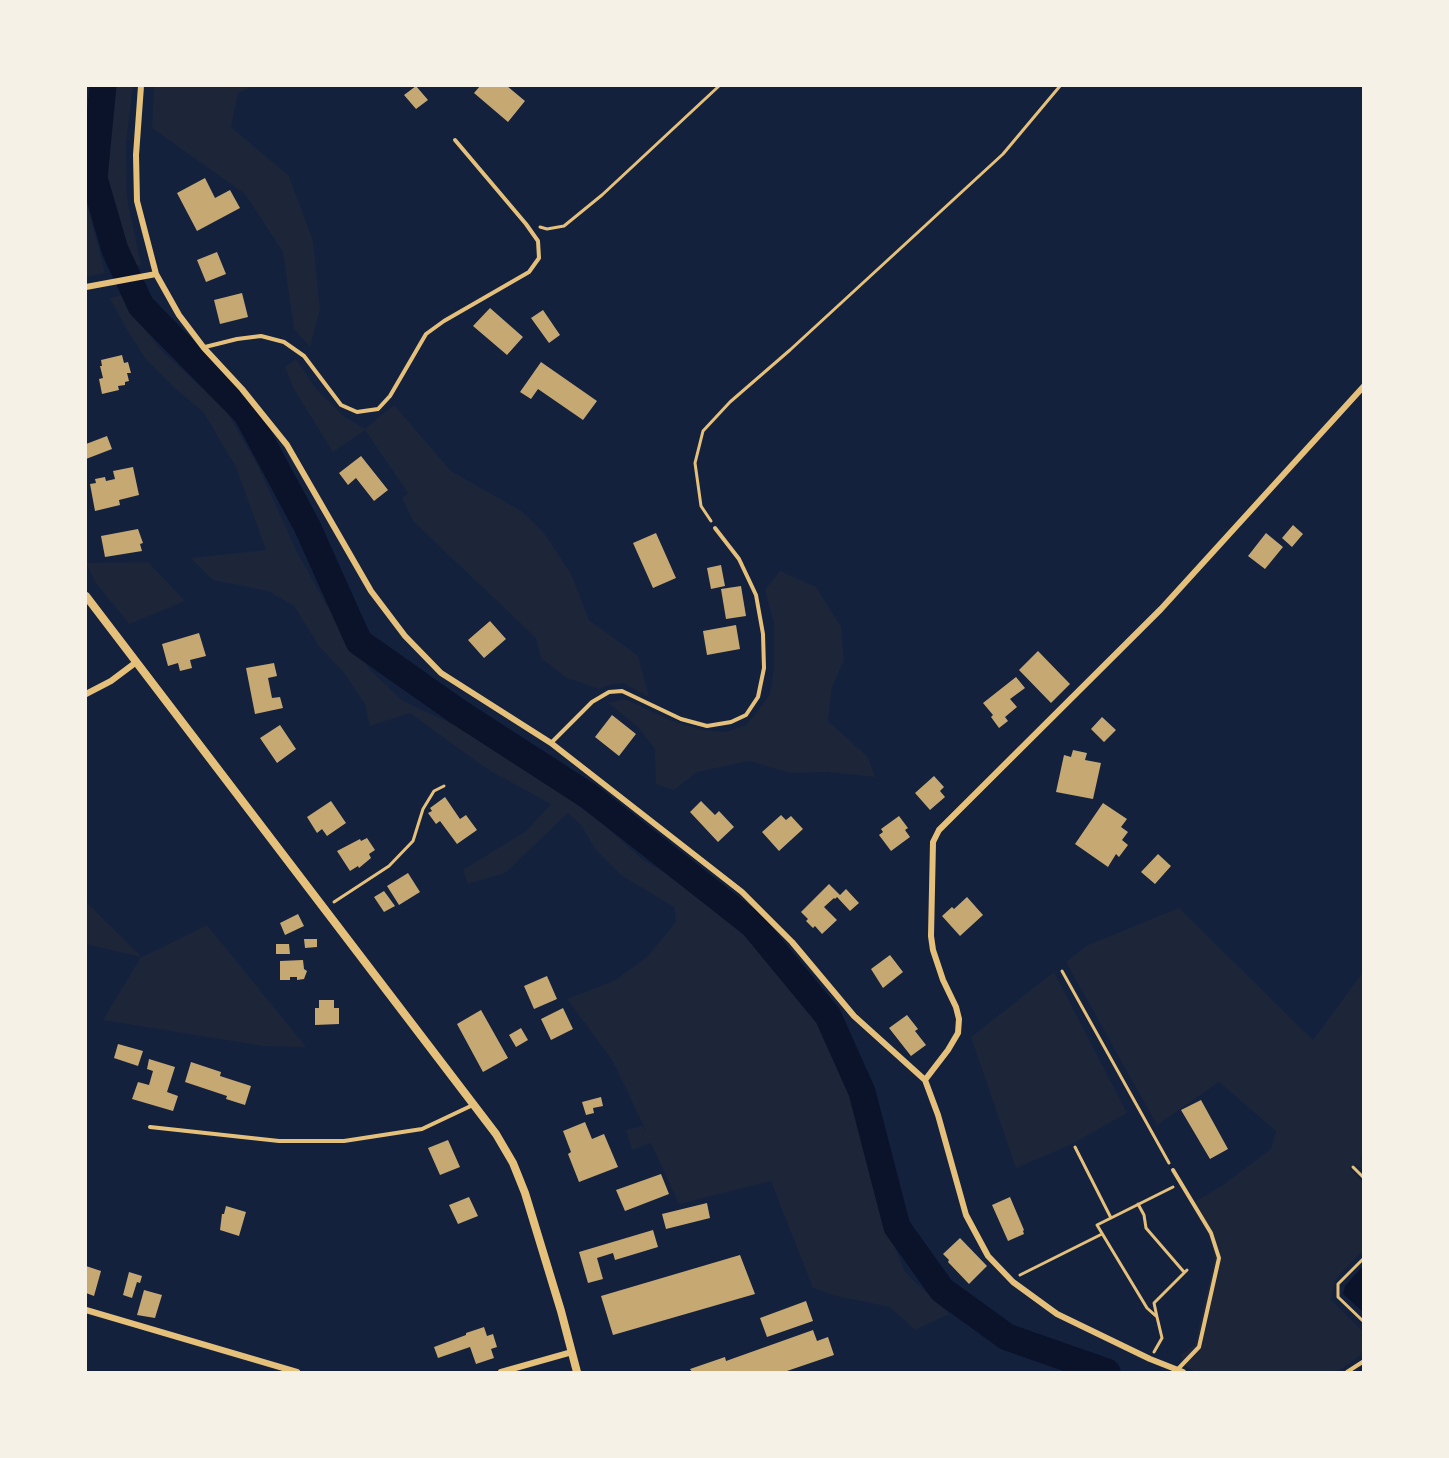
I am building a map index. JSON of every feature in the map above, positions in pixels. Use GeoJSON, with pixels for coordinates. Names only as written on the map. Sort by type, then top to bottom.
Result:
{"type":"FeatureCollection","features":[{"type":"Feature","properties":{"kind":"street"},"geometry":{"type":"LineString","coordinates":[[141,86],[136,155],[137,201],[156,274],[179,315],[204,348],[242,390],[287,446],[371,591],[405,636],[441,673],[551,743],[742,892],[792,942],[854,1016],[925,1080],[941,1126],[966,1215],[988,1256],[1011,1279],[1057,1314],[1180,1371]]}},
{"type":"Feature","properties":{"kind":"street"},"geometry":{"type":"LineString","coordinates":[[86,287],[156,274]]}},
{"type":"Feature","properties":{"kind":"street"},"geometry":{"type":"LineString","coordinates":[[925,1080],[958,1033],[956,1007],[943,980],[931,936],[933,842],[939,830],[1161,609],[1364,386]]}},
{"type":"Feature","properties":{"kind":"street"},"geometry":{"type":"LineString","coordinates":[[86,596],[496,1134],[513,1163],[525,1193],[577,1372]]}},
{"type":"Feature","properties":{"kind":"street"},"geometry":{"type":"LineString","coordinates":[[86,694],[111,681],[135,663]]}},
{"type":"Feature","properties":{"kind":"street"},"geometry":{"type":"LineString","coordinates":[[86,1310],[297,1372]]}},
{"type":"Feature","properties":{"kind":"street"},"geometry":{"type":"LineString","coordinates":[[501,1372],[572,1352]]}},
{"type":"Feature","properties":{"kind":"lane"},"geometry":{"type":"LineString","coordinates":[[204,348],[237,339],[261,336],[284,342],[304,356],[341,405],[357,412],[378,409],[390,396],[426,334],[444,321],[529,272],[538,258],[538,241],[455,140]]}},
{"type":"Feature","properties":{"kind":"lane"},"geometry":{"type":"LineString","coordinates":[[551,743],[592,702],[609,693],[622,691],[681,719],[707,726],[731,722],[746,714],[758,697],[764,668],[763,634],[756,595],[740,559],[716,528]]}},
{"type":"Feature","properties":{"kind":"lane"},"geometry":{"type":"LineString","coordinates":[[150,1127],[279,1141],[344,1141],[422,1129],[475,1104]]}},
{"type":"Feature","properties":{"kind":"lane"},"geometry":{"type":"LineString","coordinates":[[1173,1170],[1211,1233],[1219,1258],[1199,1347],[1180,1371]]}},
{"type":"Feature","properties":{"kind":"lane"},"geometry":{"type":"LineString","coordinates":[[1347,1372],[1364,1361]]}},
{"type":"Feature","properties":{"kind":"path"},"geometry":{"type":"LineString","coordinates":[[526,224],[547,229],[564,226],[602,195],[719,86]]}},
{"type":"Feature","properties":{"kind":"path"},"geometry":{"type":"LineString","coordinates":[[716,528],[701,506],[695,463],[703,431],[730,402],[799,342],[1003,154],[1060,86]]}},
{"type":"Feature","properties":{"kind":"path"},"geometry":{"type":"LineString","coordinates":[[324,908],[397,858],[412,841],[423,809],[434,791],[444,786]]}},
{"type":"Feature","properties":{"kind":"path"},"geometry":{"type":"LineString","coordinates":[[1062,971],[1173,1170],[1177,1185],[1097,1225],[1147,1308],[1157,1317]]}},
{"type":"Feature","properties":{"kind":"path"},"geometry":{"type":"LineString","coordinates":[[1075,1147],[1111,1218]]}},
{"type":"Feature","properties":{"kind":"path"},"geometry":{"type":"LineString","coordinates":[[1353,1167],[1364,1178]]}},
{"type":"Feature","properties":{"kind":"path"},"geometry":{"type":"LineString","coordinates":[[1138,1204],[1144,1215],[1146,1228],[1185,1271],[1154,1303],[1162,1338]]}},
{"type":"Feature","properties":{"kind":"path"},"geometry":{"type":"LineString","coordinates":[[1011,1279],[1102,1234]]}},
{"type":"Feature","properties":{"kind":"path"},"geometry":{"type":"LineString","coordinates":[[1364,1258],[1338,1284],[1338,1297],[1364,1322]]}},
{"type":"Feature","properties":{"kind":"shaded area"},"geometry":{"type":"Polygon","coordinates":[[[108,86],[133,86],[126,143],[127,198],[141,265],[129,266],[98,175],[108,86]]]}},
{"type":"Feature","properties":{"kind":"shaded area"},"geometry":{"type":"Polygon","coordinates":[[[154,86],[253,86],[238,93],[231,127],[289,176],[313,241],[320,309],[310,347],[294,329],[283,252],[245,194],[152,128],[154,86]]]}},
{"type":"Feature","properties":{"kind":"shaded area"},"geometry":{"type":"Polygon","coordinates":[[[86,200],[105,273],[86,277],[86,200]]]}},
{"type":"Feature","properties":{"kind":"shaded area"},"geometry":{"type":"Polygon","coordinates":[[[125,294],[143,327],[160,349],[226,410],[258,466],[296,550],[326,604],[370,670],[403,701],[455,725],[556,789],[605,826],[642,859],[697,893],[748,939],[806,1002],[844,1071],[868,1140],[884,1221],[905,1272],[949,1314],[915,1330],[890,1307],[836,1296],[813,1288],[771,1181],[679,1204],[651,1143],[632,1150],[626,1130],[642,1126],[646,1131],[613,1061],[567,999],[616,980],[648,956],[676,922],[674,907],[621,875],[595,849],[581,825],[568,813],[505,873],[468,884],[463,870],[526,831],[551,804],[487,769],[410,713],[370,726],[365,704],[345,674],[319,646],[294,606],[268,591],[213,580],[191,558],[266,550],[236,467],[204,413],[145,358],[126,328],[110,298],[125,294]]]}},
{"type":"Feature","properties":{"kind":"shaded area"},"geometry":{"type":"Polygon","coordinates":[[[296,359],[316,389],[345,417],[365,429],[394,405],[451,471],[521,511],[544,533],[571,574],[589,620],[638,656],[649,697],[623,683],[599,689],[567,678],[541,658],[536,638],[414,522],[402,498],[408,493],[365,430],[333,452],[294,389],[285,367],[296,359]]]}},
{"type":"Feature","properties":{"kind":"shaded area"},"geometry":{"type":"Polygon","coordinates":[[[148,562],[185,601],[129,624],[96,583],[86,563],[148,562]]]}},
{"type":"Feature","properties":{"kind":"shaded area"},"geometry":{"type":"Polygon","coordinates":[[[780,571],[816,587],[841,627],[844,660],[832,687],[828,721],[868,757],[875,777],[826,772],[790,773],[749,761],[697,772],[674,790],[656,784],[655,749],[638,727],[608,703],[625,699],[672,721],[703,730],[727,732],[746,725],[770,694],[774,669],[774,623],[765,590],[780,571]]]}},
{"type":"Feature","properties":{"kind":"shaded area"},"geometry":{"type":"Polygon","coordinates":[[[86,902],[142,957],[207,925],[306,1047],[263,1046],[103,1020],[141,957],[86,944],[86,902]]]}},
{"type":"Feature","properties":{"kind":"shaded area"},"geometry":{"type":"Polygon","coordinates":[[[1179,908],[1313,1040],[1363,972],[1364,1153],[1360,1158],[1363,1162],[1363,1171],[1356,1164],[1349,1168],[1363,1183],[1363,1250],[1335,1280],[1331,1300],[1363,1332],[1363,1346],[1361,1355],[1337,1372],[1195,1372],[1184,1365],[1181,1355],[1195,1345],[1215,1258],[1209,1235],[1191,1204],[1223,1185],[1271,1149],[1276,1131],[1219,1082],[1157,1125],[1066,962],[1086,946],[1179,908]]]}},
{"type":"Feature","properties":{"kind":"shaded area"},"geometry":{"type":"Polygon","coordinates":[[[1054,972],[1127,1113],[1070,1145],[1016,1168],[971,1037],[1054,972]]]}},
{"type":"Feature","properties":{"kind":"shaded area"},"geometry":{"type":"Polygon","coordinates":[[[1363,1266],[1363,1312],[1343,1294],[1345,1286],[1363,1266]]]}},
{"type":"Feature","properties":{"kind":"building"},"geometry":{"type":"Polygon","coordinates":[[[416,86],[428,100],[416,109],[404,95],[416,86]]]}},
{"type":"Feature","properties":{"kind":"building"},"geometry":{"type":"Polygon","coordinates":[[[480,86],[507,86],[525,101],[508,122],[474,93],[480,86]]]}},
{"type":"Feature","properties":{"kind":"building"},"geometry":{"type":"Polygon","coordinates":[[[205,178],[215,198],[230,190],[240,208],[197,231],[177,193],[205,178]]]}},
{"type":"Feature","properties":{"kind":"building"},"geometry":{"type":"Polygon","coordinates":[[[217,252],[226,274],[206,282],[197,260],[217,252]]]}},
{"type":"Feature","properties":{"kind":"building"},"geometry":{"type":"Polygon","coordinates":[[[242,293],[248,317],[220,324],[214,300],[242,293]]]}},
{"type":"Feature","properties":{"kind":"building"},"geometry":{"type":"Polygon","coordinates":[[[490,308],[523,337],[507,355],[473,326],[490,308]]]}},
{"type":"Feature","properties":{"kind":"building"},"geometry":{"type":"Polygon","coordinates":[[[543,310],[560,335],[549,343],[531,318],[543,310]]]}},
{"type":"Feature","properties":{"kind":"building"},"geometry":{"type":"Polygon","coordinates":[[[122,355],[124,363],[128,362],[131,373],[127,373],[129,381],[125,382],[125,385],[118,386],[119,390],[102,394],[99,379],[103,378],[101,360],[122,355]]]}},
{"type":"Feature","properties":{"kind":"building"},"geometry":{"type":"Polygon","coordinates":[[[541,362],[597,401],[583,420],[538,389],[531,399],[520,392],[541,362]]]}},
{"type":"Feature","properties":{"kind":"building"},"geometry":{"type":"Polygon","coordinates":[[[107,436],[112,449],[86,459],[86,444],[107,436]]]}},
{"type":"Feature","properties":{"kind":"building"},"geometry":{"type":"Polygon","coordinates":[[[361,456],[388,490],[374,501],[356,478],[348,485],[339,473],[361,456]]]}},
{"type":"Feature","properties":{"kind":"building"},"geometry":{"type":"Polygon","coordinates":[[[133,467],[139,495],[119,500],[120,505],[95,511],[90,484],[96,483],[95,479],[105,477],[106,481],[115,479],[113,471],[133,467]]]}},
{"type":"Feature","properties":{"kind":"building"},"geometry":{"type":"Polygon","coordinates":[[[1293,525],[1303,534],[1292,547],[1282,538],[1293,525]]]}},
{"type":"Feature","properties":{"kind":"building"},"geometry":{"type":"Polygon","coordinates":[[[138,529],[143,543],[140,544],[142,551],[105,557],[101,536],[138,529]]]}},
{"type":"Feature","properties":{"kind":"building"},"geometry":{"type":"Polygon","coordinates":[[[656,533],[676,578],[653,588],[633,543],[656,533]]]}},
{"type":"Feature","properties":{"kind":"building"},"geometry":{"type":"Polygon","coordinates":[[[1266,533],[1283,547],[1265,569],[1248,556],[1266,533]]]}},
{"type":"Feature","properties":{"kind":"building"},"geometry":{"type":"Polygon","coordinates":[[[721,565],[725,586],[711,589],[707,568],[721,565]]]}},
{"type":"Feature","properties":{"kind":"building"},"geometry":{"type":"Polygon","coordinates":[[[741,586],[746,616],[726,619],[721,589],[741,586]]]}},
{"type":"Feature","properties":{"kind":"building"},"geometry":{"type":"Polygon","coordinates":[[[490,621],[506,639],[484,658],[468,640],[490,621]]]}},
{"type":"Feature","properties":{"kind":"building"},"geometry":{"type":"Polygon","coordinates":[[[736,625],[740,649],[707,655],[703,631],[736,625]]]}},
{"type":"Feature","properties":{"kind":"building"},"geometry":{"type":"Polygon","coordinates":[[[199,633],[206,656],[190,660],[192,668],[180,671],[178,663],[168,666],[162,644],[199,633]]]}},
{"type":"Feature","properties":{"kind":"building"},"geometry":{"type":"Polygon","coordinates":[[[1038,651],[1070,684],[1051,703],[1019,670],[1038,651]]]}},
{"type":"Feature","properties":{"kind":"building"},"geometry":{"type":"Polygon","coordinates":[[[274,663],[277,676],[268,678],[272,698],[280,697],[283,708],[255,714],[246,668],[274,663]]]}},
{"type":"Feature","properties":{"kind":"building"},"geometry":{"type":"Polygon","coordinates":[[[1016,677],[1025,688],[1010,699],[1017,707],[1005,717],[1008,721],[999,728],[991,717],[993,715],[983,703],[1016,677]]]}},
{"type":"Feature","properties":{"kind":"building"},"geometry":{"type":"Polygon","coordinates":[[[612,715],[636,734],[619,756],[595,737],[612,715]]]}},
{"type":"Feature","properties":{"kind":"building"},"geometry":{"type":"Polygon","coordinates":[[[1102,717],[1116,730],[1104,742],[1091,729],[1102,717]]]}},
{"type":"Feature","properties":{"kind":"building"},"geometry":{"type":"Polygon","coordinates":[[[280,725],[296,749],[277,763],[260,738],[280,725]]]}},
{"type":"Feature","properties":{"kind":"building"},"geometry":{"type":"Polygon","coordinates":[[[1073,750],[1087,753],[1085,760],[1101,763],[1093,799],[1056,792],[1064,755],[1071,757],[1073,750]]]}},
{"type":"Feature","properties":{"kind":"building"},"geometry":{"type":"Polygon","coordinates":[[[934,776],[944,787],[940,791],[945,797],[930,810],[915,793],[934,776]]]}},
{"type":"Feature","properties":{"kind":"building"},"geometry":{"type":"Polygon","coordinates":[[[445,797],[460,819],[466,815],[477,830],[457,844],[440,821],[436,824],[428,813],[432,811],[430,808],[445,797]]]}},
{"type":"Feature","properties":{"kind":"building"},"geometry":{"type":"Polygon","coordinates":[[[331,801],[346,823],[327,836],[322,829],[317,833],[307,817],[331,801]]]}},
{"type":"Feature","properties":{"kind":"building"},"geometry":{"type":"Polygon","coordinates":[[[701,801],[715,815],[719,811],[734,827],[718,842],[690,812],[701,801]]]}},
{"type":"Feature","properties":{"kind":"building"},"geometry":{"type":"Polygon","coordinates":[[[1103,803],[1127,819],[1121,827],[1128,832],[1122,840],[1128,845],[1119,857],[1116,854],[1108,867],[1075,844],[1103,803]]]}},
{"type":"Feature","properties":{"kind":"building"},"geometry":{"type":"Polygon","coordinates":[[[781,815],[786,820],[791,816],[803,829],[779,851],[762,832],[781,815]]]}},
{"type":"Feature","properties":{"kind":"building"},"geometry":{"type":"Polygon","coordinates":[[[899,816],[908,828],[905,830],[910,837],[891,851],[879,835],[883,832],[881,829],[899,816]]]}},
{"type":"Feature","properties":{"kind":"building"},"geometry":{"type":"Polygon","coordinates":[[[367,838],[375,850],[369,854],[371,858],[359,868],[358,866],[350,871],[337,851],[360,839],[361,841],[367,838]]]}},
{"type":"Feature","properties":{"kind":"building"},"geometry":{"type":"Polygon","coordinates":[[[1158,854],[1171,866],[1155,884],[1141,872],[1158,854]]]}},
{"type":"Feature","properties":{"kind":"building"},"geometry":{"type":"Polygon","coordinates":[[[408,873],[420,892],[399,905],[387,886],[408,873]]]}},
{"type":"Feature","properties":{"kind":"building"},"geometry":{"type":"Polygon","coordinates":[[[829,884],[840,895],[846,889],[859,903],[850,911],[837,897],[834,898],[824,907],[837,920],[822,934],[806,921],[808,919],[801,912],[829,884]]]}},
{"type":"Feature","properties":{"kind":"building"},"geometry":{"type":"Polygon","coordinates":[[[384,891],[395,906],[384,912],[374,897],[384,891]]]}},
{"type":"Feature","properties":{"kind":"building"},"geometry":{"type":"Polygon","coordinates":[[[967,897],[983,915],[960,936],[942,916],[967,897]]]}},
{"type":"Feature","properties":{"kind":"building"},"geometry":{"type":"Polygon","coordinates":[[[298,914],[304,926],[285,935],[280,923],[298,914]]]}},
{"type":"Feature","properties":{"kind":"building"},"geometry":{"type":"Polygon","coordinates":[[[304,939],[317,939],[317,947],[305,948],[304,939]]]}},
{"type":"Feature","properties":{"kind":"building"},"geometry":{"type":"Polygon","coordinates":[[[276,944],[289,944],[290,954],[276,954],[276,944]]]}},
{"type":"Feature","properties":{"kind":"building"},"geometry":{"type":"Polygon","coordinates":[[[890,955],[903,972],[883,988],[871,969],[890,955]]]}},
{"type":"Feature","properties":{"kind":"building"},"geometry":{"type":"Polygon","coordinates":[[[303,960],[304,969],[307,971],[304,979],[297,980],[297,977],[290,977],[290,980],[280,980],[280,961],[303,960]]]}},
{"type":"Feature","properties":{"kind":"building"},"geometry":{"type":"Polygon","coordinates":[[[547,976],[557,999],[534,1009],[524,986],[547,976]]]}},
{"type":"Feature","properties":{"kind":"building"},"geometry":{"type":"Polygon","coordinates":[[[319,1000],[334,1000],[334,1008],[339,1008],[339,1024],[315,1025],[315,1008],[319,1008],[319,1000]]]}},
{"type":"Feature","properties":{"kind":"building"},"geometry":{"type":"Polygon","coordinates":[[[563,1008],[573,1029],[551,1040],[541,1019],[563,1008]]]}},
{"type":"Feature","properties":{"kind":"building"},"geometry":{"type":"Polygon","coordinates":[[[481,1010],[508,1058],[483,1072],[457,1024],[481,1010]]]}},
{"type":"Feature","properties":{"kind":"building"},"geometry":{"type":"Polygon","coordinates":[[[907,1015],[918,1029],[915,1031],[926,1045],[911,1056],[889,1028],[907,1015]]]}},
{"type":"Feature","properties":{"kind":"building"},"geometry":{"type":"Polygon","coordinates":[[[521,1028],[528,1040],[516,1047],[509,1035],[521,1028]]]}},
{"type":"Feature","properties":{"kind":"building"},"geometry":{"type":"Polygon","coordinates":[[[118,1044],[143,1051],[138,1066],[114,1058],[118,1044]]]}},
{"type":"Feature","properties":{"kind":"building"},"geometry":{"type":"Polygon","coordinates":[[[149,1059],[175,1067],[167,1092],[178,1096],[173,1111],[132,1099],[138,1082],[149,1085],[153,1071],[147,1069],[149,1059]]]}},
{"type":"Feature","properties":{"kind":"building"},"geometry":{"type":"Polygon","coordinates":[[[191,1062],[221,1072],[220,1076],[251,1086],[245,1105],[226,1099],[227,1096],[185,1082],[191,1062]]]}},
{"type":"Feature","properties":{"kind":"building"},"geometry":{"type":"Polygon","coordinates":[[[601,1097],[603,1106],[593,1108],[594,1113],[586,1115],[582,1102],[601,1097]]]}},
{"type":"Feature","properties":{"kind":"building"},"geometry":{"type":"Polygon","coordinates":[[[1201,1100],[1228,1149],[1210,1159],[1181,1110],[1201,1100]]]}},
{"type":"Feature","properties":{"kind":"building"},"geometry":{"type":"Polygon","coordinates":[[[585,1122],[592,1139],[604,1134],[618,1167],[579,1182],[568,1154],[571,1152],[563,1131],[585,1122]]]}},
{"type":"Feature","properties":{"kind":"building"},"geometry":{"type":"Polygon","coordinates":[[[448,1140],[460,1167],[440,1175],[428,1148],[448,1140]]]}},
{"type":"Feature","properties":{"kind":"building"},"geometry":{"type":"Polygon","coordinates":[[[661,1174],[669,1194],[625,1211],[616,1190],[661,1174]]]}},
{"type":"Feature","properties":{"kind":"building"},"geometry":{"type":"Polygon","coordinates":[[[469,1197],[478,1216],[458,1224],[449,1205],[469,1197]]]}},
{"type":"Feature","properties":{"kind":"building"},"geometry":{"type":"Polygon","coordinates":[[[1010,1197],[1024,1234],[1008,1241],[992,1205],[1010,1197]]]}},
{"type":"Feature","properties":{"kind":"building"},"geometry":{"type":"Polygon","coordinates":[[[707,1203],[710,1218],[666,1229],[662,1214],[707,1203]]]}},
{"type":"Feature","properties":{"kind":"building"},"geometry":{"type":"Polygon","coordinates":[[[226,1206],[246,1212],[239,1236],[220,1230],[222,1214],[226,1206]]]}},
{"type":"Feature","properties":{"kind":"building"},"geometry":{"type":"Polygon","coordinates":[[[653,1230],[658,1247],[615,1260],[613,1253],[597,1258],[603,1279],[588,1283],[579,1252],[653,1230]]]}},
{"type":"Feature","properties":{"kind":"building"},"geometry":{"type":"Polygon","coordinates":[[[960,1238],[987,1266],[969,1284],[943,1254],[960,1238]]]}},
{"type":"Feature","properties":{"kind":"building"},"geometry":{"type":"Polygon","coordinates":[[[740,1255],[755,1294],[613,1335],[601,1296],[740,1255]]]}},
{"type":"Feature","properties":{"kind":"building"},"geometry":{"type":"Polygon","coordinates":[[[86,1266],[101,1271],[94,1296],[86,1293],[86,1266]]]}},
{"type":"Feature","properties":{"kind":"building"},"geometry":{"type":"Polygon","coordinates":[[[129,1272],[142,1276],[140,1283],[137,1282],[132,1298],[123,1295],[129,1272]]]}},
{"type":"Feature","properties":{"kind":"building"},"geometry":{"type":"Polygon","coordinates":[[[144,1290],[162,1295],[155,1318],[137,1315],[144,1290]]]}},
{"type":"Feature","properties":{"kind":"building"},"geometry":{"type":"Polygon","coordinates":[[[806,1301],[813,1321],[767,1337],[760,1318],[806,1301]]]}},
{"type":"Feature","properties":{"kind":"building"},"geometry":{"type":"Polygon","coordinates":[[[484,1327],[487,1336],[493,1334],[497,1347],[491,1349],[494,1358],[476,1364],[470,1347],[438,1358],[434,1347],[484,1327]]]}},
{"type":"Feature","properties":{"kind":"building"},"geometry":{"type":"Polygon","coordinates":[[[813,1330],[817,1341],[828,1337],[834,1355],[784,1372],[692,1372],[690,1369],[725,1357],[726,1361],[813,1330]]]}},
{"type":"Feature","properties":{"kind":"waterway"},"geometry":{"type":"LineString","coordinates":[[103,86],[94,178],[115,250],[141,306],[247,414],[307,526],[359,642],[457,711],[590,797],[753,925],[828,1016],[862,1092],[897,1227],[942,1290],[1007,1337],[1107,1372]]}}]}
